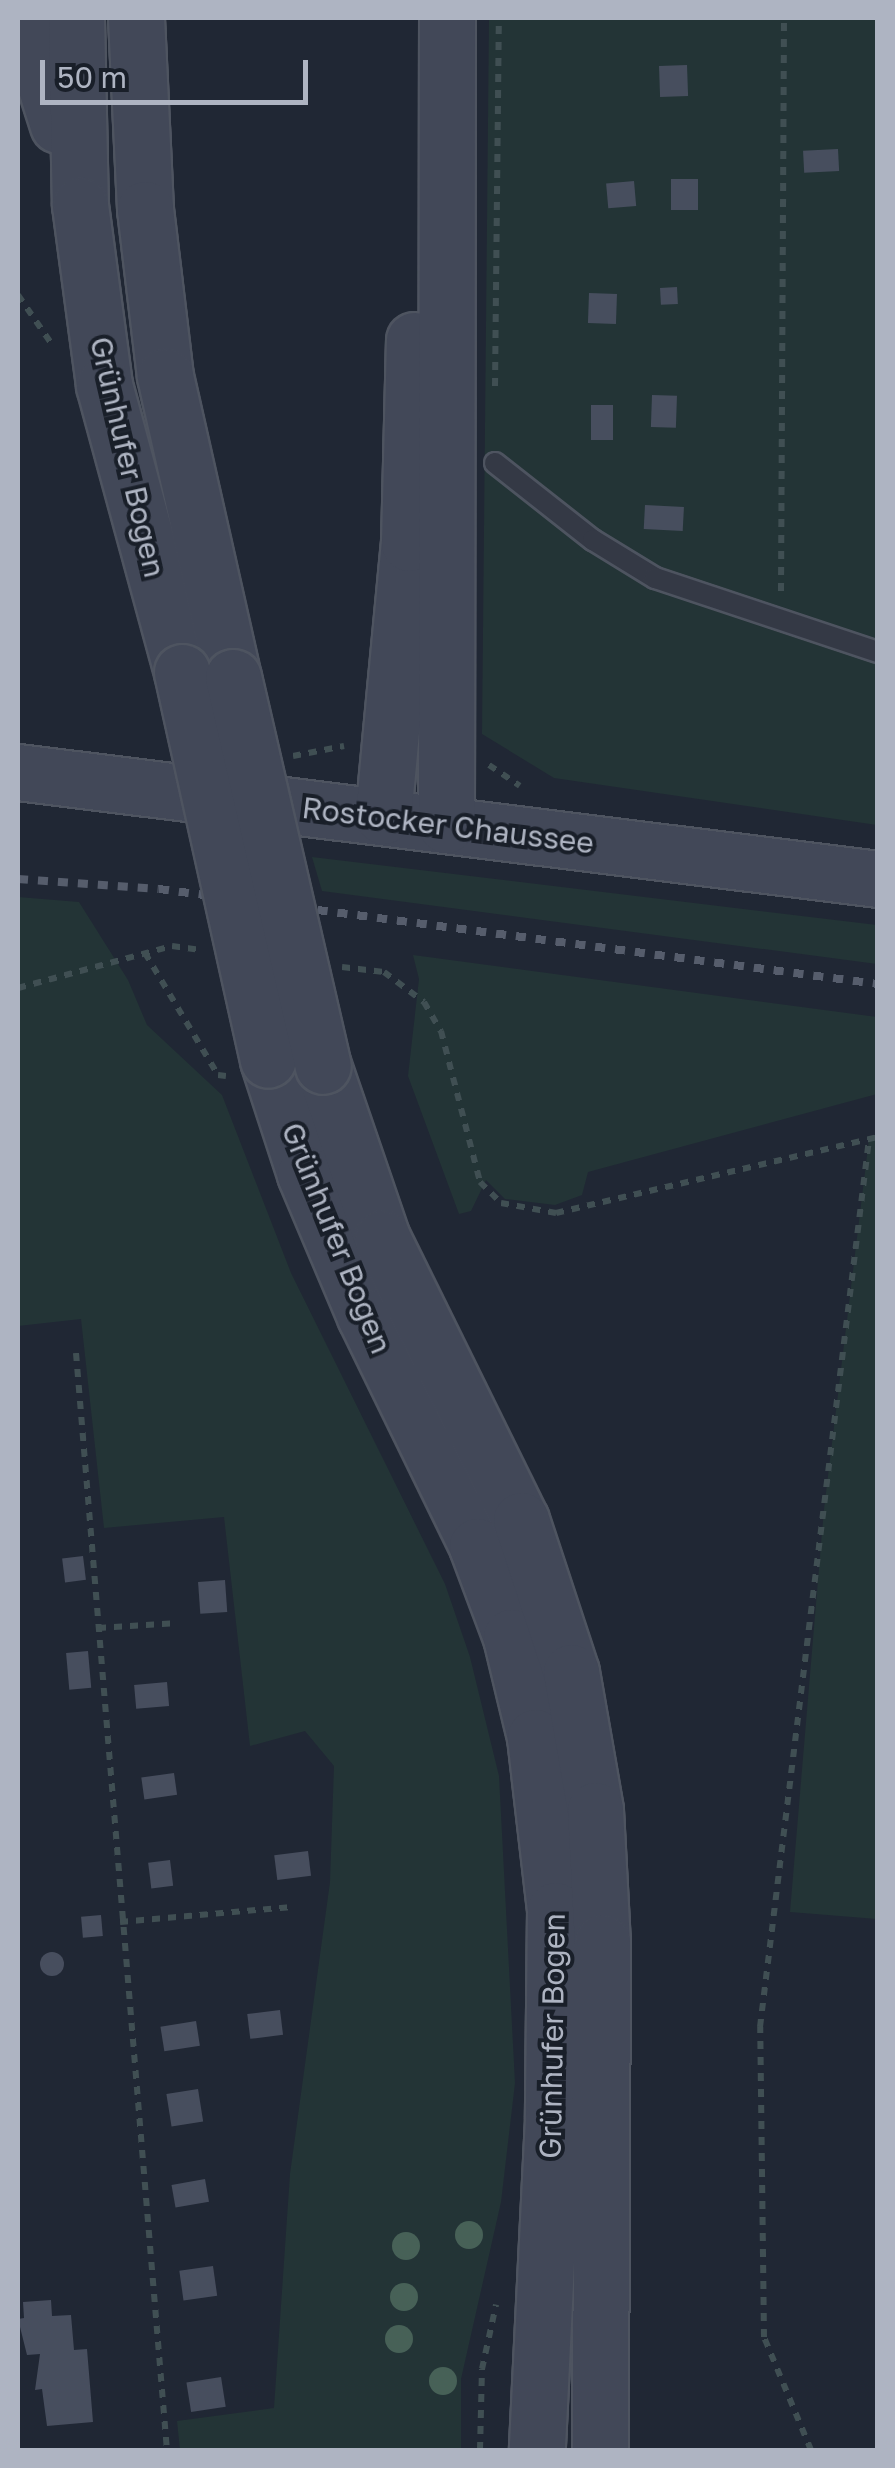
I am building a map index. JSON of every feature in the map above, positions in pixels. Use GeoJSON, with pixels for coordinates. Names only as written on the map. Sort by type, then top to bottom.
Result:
{"type":"FeatureCollection","features":[{"type":"Feature","properties":{"kind":"main road"},"geometry":{"type":"LineString","coordinates":[[24,18],[80,205]]}},
{"type":"Feature","properties":{"kind":"main road","name":"Grünhufer Bogen"},"geometry":{"type":"LineString","coordinates":[[76,18],[80,205],[104,385],[207,675],[323,1066],[382,1238],[521,1520],[572,1672],[596,1810],[602,1942],[600,2450]]}},
{"type":"Feature","properties":{"kind":"main road","name":"Grünhufer Bogen"},"geometry":{"type":"LineString","coordinates":[[136,18],[146,209],[207,675],[243,1067],[306,1174],[365,1316],[477,1546],[511,1637],[535,1738],[555,1910],[553,2118],[538,2450]]}},
{"type":"Feature","properties":{"kind":"main road"},"geometry":{"type":"LineString","coordinates":[[146,209],[166,18]]}},
{"type":"Feature","properties":{"kind":"main road"},"geometry":{"type":"LineString","coordinates":[[383,816],[409,544],[412,18]]}},
{"type":"Feature","properties":{"kind":"main road"},"geometry":{"type":"LineString","coordinates":[[446,824],[447,18]]}},
{"type":"Feature","properties":{"kind":"main road","name":"Rostocker Chaussee"},"geometry":{"type":"LineString","coordinates":[[18,772],[878,879]]}},
{"type":"Feature","properties":{"kind":"lane"},"geometry":{"type":"LineString","coordinates":[[495,464],[655,578],[781,623],[878,652]]}},
{"type":"Feature","properties":{"kind":"path"},"geometry":{"type":"LineString","coordinates":[[495,464],[499,18]]}},
{"type":"Feature","properties":{"kind":"path"},"geometry":{"type":"LineString","coordinates":[[781,623],[784,18]]}},
{"type":"Feature","properties":{"kind":"path"},"geometry":{"type":"LineString","coordinates":[[448,756],[484,761],[517,786],[536,788]]}},
{"type":"Feature","properties":{"kind":"path"},"geometry":{"type":"LineString","coordinates":[[18,988],[172,946],[209,951]]}},
{"type":"Feature","properties":{"kind":"path"},"geometry":{"type":"LineString","coordinates":[[145,953],[243,1067]]}},
{"type":"Feature","properties":{"kind":"path"},"geometry":{"type":"LineString","coordinates":[[336,967],[384,972],[424,1002],[441,1030],[480,1182],[502,1203],[556,1212],[873,1138],[760,2027],[764,2337],[811,2450]]}},
{"type":"Feature","properties":{"kind":"path"},"geometry":{"type":"LineString","coordinates":[[76,1353],[120,1922],[167,2450]]}},
{"type":"Feature","properties":{"kind":"path"},"geometry":{"type":"LineString","coordinates":[[98,1628],[178,1624]]}},
{"type":"Feature","properties":{"kind":"path"},"geometry":{"type":"LineString","coordinates":[[120,1922],[292,1907]]}},
{"type":"Feature","properties":{"kind":"path"},"geometry":{"type":"LineString","coordinates":[[480,2450],[482,2369],[499,2292]]}},
{"type":"Feature","properties":{"kind":"shaded area"},"geometry":{"type":"Polygon","coordinates":[[[489,18],[877,18],[877,825],[554,778],[482,734],[489,18]]]}},
{"type":"Feature","properties":{"kind":"shaded area"},"geometry":{"type":"Polygon","coordinates":[[[312,857],[877,925],[877,964],[322,891],[312,857]]]}},
{"type":"Feature","properties":{"kind":"shaded area"},"geometry":{"type":"Polygon","coordinates":[[[18,897],[79,902],[128,980],[147,1025],[222,1095],[291,1273],[445,1584],[470,1657],[499,1776],[515,2083],[501,2202],[461,2379],[461,2450],[180,2450],[177,2421],[274,2408],[290,2174],[330,1882],[334,1766],[305,1731],[250,1746],[224,1517],[104,1528],[81,1319],[18,1326],[18,897]]]}},
{"type":"Feature","properties":{"kind":"shaded area"},"geometry":{"type":"Polygon","coordinates":[[[413,955],[877,1017],[877,1094],[588,1172],[582,1195],[555,1205],[505,1199],[486,1180],[471,1211],[459,1214],[408,1076],[419,979],[413,955]]]}},
{"type":"Feature","properties":{"kind":"shaded area"},"geometry":{"type":"Polygon","coordinates":[[[878,1137],[877,1919],[790,1912],[824,1509],[869,1139],[878,1137]]]}},
{"type":"Feature","properties":{"kind":"building"},"geometry":{"type":"Polygon","coordinates":[[[687,65],[688,96],[660,97],[659,66],[687,65]]]}},
{"type":"Feature","properties":{"kind":"building"},"geometry":{"type":"Polygon","coordinates":[[[838,149],[839,171],[804,173],[803,151],[838,149]]]}},
{"type":"Feature","properties":{"kind":"building"},"geometry":{"type":"Polygon","coordinates":[[[671,179],[698,179],[698,210],[671,210],[671,179]]]}},
{"type":"Feature","properties":{"kind":"building"},"geometry":{"type":"Polygon","coordinates":[[[634,181],[636,206],[608,208],[606,183],[634,181]]]}},
{"type":"Feature","properties":{"kind":"building"},"geometry":{"type":"Polygon","coordinates":[[[677,287],[678,304],[661,305],[660,288],[677,287]]]}},
{"type":"Feature","properties":{"kind":"building"},"geometry":{"type":"Polygon","coordinates":[[[589,293],[617,294],[616,324],[588,323],[589,293]]]}},
{"type":"Feature","properties":{"kind":"building"},"geometry":{"type":"Polygon","coordinates":[[[652,395],[677,396],[676,428],[651,427],[652,395]]]}},
{"type":"Feature","properties":{"kind":"building"},"geometry":{"type":"Polygon","coordinates":[[[591,405],[613,405],[613,440],[591,440],[591,405]]]}},
{"type":"Feature","properties":{"kind":"building"},"geometry":{"type":"Polygon","coordinates":[[[645,505],[684,507],[683,531],[644,529],[645,505]]]}},
{"type":"Feature","properties":{"kind":"building"},"geometry":{"type":"Polygon","coordinates":[[[83,1556],[86,1580],[65,1582],[62,1559],[83,1556]]]}},
{"type":"Feature","properties":{"kind":"building"},"geometry":{"type":"Polygon","coordinates":[[[225,1580],[227,1612],[200,1614],[198,1582],[225,1580]]]}},
{"type":"Feature","properties":{"kind":"building"},"geometry":{"type":"Polygon","coordinates":[[[88,1651],[91,1688],[69,1690],[66,1653],[88,1651]]]}},
{"type":"Feature","properties":{"kind":"building"},"geometry":{"type":"Polygon","coordinates":[[[167,1682],[169,1706],[136,1709],[134,1685],[167,1682]]]}},
{"type":"Feature","properties":{"kind":"building"},"geometry":{"type":"Polygon","coordinates":[[[174,1773],[177,1795],[144,1799],[141,1778],[174,1773]]]}},
{"type":"Feature","properties":{"kind":"building"},"geometry":{"type":"Polygon","coordinates":[[[308,1851],[311,1876],[277,1880],[274,1855],[308,1851]]]}},
{"type":"Feature","properties":{"kind":"building"},"geometry":{"type":"Polygon","coordinates":[[[170,1860],[173,1886],[151,1888],[148,1863],[170,1860]]]}},
{"type":"Feature","properties":{"kind":"building"},"geometry":{"type":"Polygon","coordinates":[[[101,1915],[103,1936],[83,1938],[81,1917],[101,1915]]]}},
{"type":"Feature","properties":{"kind":"building"},"geometry":{"type":"Polygon","coordinates":[[[52,1952],[64,1964],[52,1976],[40,1964],[52,1952]]]}},
{"type":"Feature","properties":{"kind":"building"},"geometry":{"type":"Polygon","coordinates":[[[280,2010],[283,2035],[250,2039],[247,2014],[280,2010]]]}},
{"type":"Feature","properties":{"kind":"building"},"geometry":{"type":"Polygon","coordinates":[[[196,2021],[200,2046],[164,2051],[160,2027],[196,2021]]]}},
{"type":"Feature","properties":{"kind":"building"},"geometry":{"type":"Polygon","coordinates":[[[198,2089],[203,2122],[172,2127],[166,2094],[198,2089]]]}},
{"type":"Feature","properties":{"kind":"building"},"geometry":{"type":"Polygon","coordinates":[[[205,2179],[209,2202],[176,2208],[172,2185],[205,2179]]]}},
{"type":"Feature","properties":{"kind":"building"},"geometry":{"type":"Polygon","coordinates":[[[213,2266],[217,2296],[184,2300],[179,2271],[213,2266]]]}},
{"type":"Feature","properties":{"kind":"building"},"geometry":{"type":"Polygon","coordinates":[[[51,2300],[52,2316],[71,2315],[74,2350],[87,2349],[93,2422],[47,2426],[42,2389],[35,2390],[40,2354],[27,2355],[18,2319],[24,2318],[23,2302],[51,2300]]]}},
{"type":"Feature","properties":{"kind":"building"},"geometry":{"type":"Polygon","coordinates":[[[221,2377],[226,2407],[191,2412],[186,2382],[221,2377]]]}},
{"type":"Feature","properties":{"kind":"railway"},"geometry":{"type":"LineString","coordinates":[[18,879],[159,889],[878,984]]}}]}
